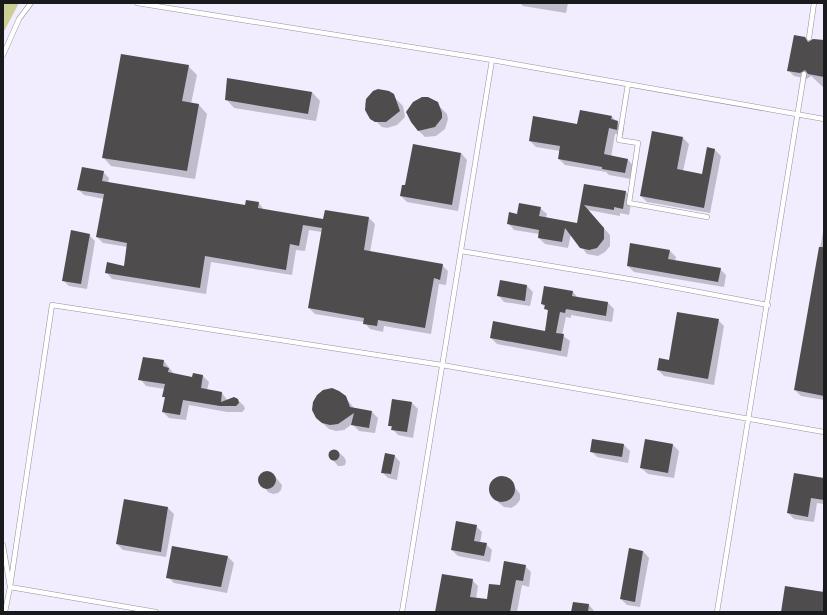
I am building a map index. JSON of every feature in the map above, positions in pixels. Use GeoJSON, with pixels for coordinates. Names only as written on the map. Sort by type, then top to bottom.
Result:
{"type":"FeatureCollection","features":[{"type":"Feature","properties":{"kind":"lane"},"geometry":{"type":"LineString","coordinates":[[3,56],[19,19],[31,3]]}},
{"type":"Feature","properties":{"kind":"lane"},"geometry":{"type":"LineString","coordinates":[[137,3],[492,60],[824,119]]}},
{"type":"Feature","properties":{"kind":"lane"},"geometry":{"type":"LineString","coordinates":[[809,38],[814,3]]}},
{"type":"Feature","properties":{"kind":"lane"},"geometry":{"type":"LineString","coordinates":[[402,612],[492,60]]}},
{"type":"Feature","properties":{"kind":"lane"},"geometry":{"type":"LineString","coordinates":[[718,612],[799,115],[804,74]]}},
{"type":"Feature","properties":{"kind":"lane"},"geometry":{"type":"LineString","coordinates":[[628,84],[619,140],[638,143],[629,203],[707,217]]}},
{"type":"Feature","properties":{"kind":"lane"},"geometry":{"type":"LineString","coordinates":[[461,251],[635,280],[768,305]]}},
{"type":"Feature","properties":{"kind":"lane"},"geometry":{"type":"LineString","coordinates":[[5,612],[52,305],[442,365],[824,432]]}},
{"type":"Feature","properties":{"kind":"lane"},"geometry":{"type":"LineString","coordinates":[[3,545],[10,587]]}},
{"type":"Feature","properties":{"kind":"lane"},"geometry":{"type":"LineString","coordinates":[[10,587],[156,612]]}},
{"type":"Feature","properties":{"kind":"shaded area"},"geometry":{"type":"Polygon","coordinates":[[[3,3],[824,3],[824,612],[3,612],[3,3]]]}},
{"type":"Feature","properties":{"kind":"green space"},"geometry":{"type":"Polygon","coordinates":[[[3,3],[19,3],[3,33],[3,3]]]}},
{"type":"Feature","properties":{"kind":"building"},"geometry":{"type":"Polygon","coordinates":[[[794,35],[805,37],[808,42],[813,39],[824,40],[824,77],[808,74],[805,70],[800,73],[787,71],[794,35]]]}},
{"type":"Feature","properties":{"kind":"building"},"geometry":{"type":"Polygon","coordinates":[[[121,54],[189,65],[182,101],[199,104],[187,171],[102,158],[121,54]]]}},
{"type":"Feature","properties":{"kind":"building"},"geometry":{"type":"Polygon","coordinates":[[[227,78],[312,92],[308,114],[225,100],[227,78]]]}},
{"type":"Feature","properties":{"kind":"building"},"geometry":{"type":"Polygon","coordinates":[[[378,89],[389,91],[394,94],[400,111],[386,122],[375,122],[370,119],[365,110],[366,99],[373,91],[378,89]]]}},
{"type":"Feature","properties":{"kind":"building"},"geometry":{"type":"Polygon","coordinates":[[[422,97],[428,97],[438,102],[442,113],[442,118],[435,127],[418,131],[406,112],[413,102],[422,97]]]}},
{"type":"Feature","properties":{"kind":"building"},"geometry":{"type":"Polygon","coordinates":[[[580,110],[612,116],[611,119],[618,121],[617,130],[609,128],[604,154],[628,159],[625,173],[558,159],[560,146],[529,141],[533,116],[577,124],[580,110]]]}},
{"type":"Feature","properties":{"kind":"building"},"geometry":{"type":"Polygon","coordinates":[[[652,131],[683,137],[677,169],[702,174],[707,147],[715,149],[704,208],[640,196],[652,131]]]}},
{"type":"Feature","properties":{"kind":"building"},"geometry":{"type":"Polygon","coordinates":[[[413,144],[461,153],[452,205],[400,196],[402,185],[405,185],[413,144]]]}},
{"type":"Feature","properties":{"kind":"building"},"geometry":{"type":"Polygon","coordinates":[[[82,167],[104,171],[102,181],[245,205],[246,200],[259,202],[258,208],[323,219],[325,210],[369,217],[364,250],[443,264],[440,280],[434,278],[425,328],[378,320],[377,326],[363,324],[364,318],[308,308],[322,228],[303,225],[299,246],[290,244],[286,270],[205,256],[200,288],[105,273],[107,262],[124,266],[127,243],[96,237],[104,194],[77,190],[82,167]]]}},
{"type":"Feature","properties":{"kind":"building"},"geometry":{"type":"Polygon","coordinates":[[[584,184],[626,191],[623,209],[614,207],[614,210],[584,205],[604,228],[604,239],[597,248],[589,250],[580,248],[565,228],[562,242],[538,238],[539,230],[507,224],[509,212],[517,214],[519,203],[541,207],[539,216],[577,223],[584,184]]]}},
{"type":"Feature","properties":{"kind":"building"},"geometry":{"type":"Polygon","coordinates":[[[71,230],[90,234],[81,284],[62,281],[71,230]]]}},
{"type":"Feature","properties":{"kind":"building"},"geometry":{"type":"Polygon","coordinates":[[[630,243],[670,250],[668,259],[721,268],[718,282],[627,266],[630,243]]]}},
{"type":"Feature","properties":{"kind":"building"},"geometry":{"type":"Polygon","coordinates":[[[819,247],[824,247],[824,396],[794,390],[819,247]]]}},
{"type":"Feature","properties":{"kind":"building"},"geometry":{"type":"Polygon","coordinates":[[[500,280],[527,285],[525,301],[497,296],[500,280]]]}},
{"type":"Feature","properties":{"kind":"building"},"geometry":{"type":"Polygon","coordinates":[[[544,286],[573,291],[572,296],[608,302],[606,316],[566,309],[565,313],[560,312],[556,333],[564,334],[561,351],[490,338],[493,321],[545,331],[548,310],[544,309],[545,305],[541,304],[544,286]]]}},
{"type":"Feature","properties":{"kind":"building"},"geometry":{"type":"Polygon","coordinates":[[[677,312],[719,319],[708,379],[657,370],[659,358],[669,360],[677,312]]]}},
{"type":"Feature","properties":{"kind":"building"},"geometry":{"type":"Polygon","coordinates":[[[143,357],[164,360],[163,366],[169,368],[168,372],[192,377],[193,373],[203,375],[201,388],[222,392],[221,402],[234,397],[238,399],[239,403],[236,406],[220,406],[183,400],[180,415],[162,412],[165,397],[162,397],[165,384],[138,380],[143,357]]]}},
{"type":"Feature","properties":{"kind":"building"},"geometry":{"type":"Polygon","coordinates":[[[332,388],[346,396],[350,407],[372,411],[369,428],[351,425],[354,413],[338,424],[330,425],[322,423],[316,418],[312,410],[313,402],[317,395],[323,390],[332,388]]]}},
{"type":"Feature","properties":{"kind":"building"},"geometry":{"type":"Polygon","coordinates":[[[392,399],[412,402],[407,432],[391,430],[392,426],[388,426],[392,399]]]}},
{"type":"Feature","properties":{"kind":"building"},"geometry":{"type":"Polygon","coordinates":[[[592,439],[624,444],[622,457],[590,452],[592,439]]]}},
{"type":"Feature","properties":{"kind":"building"},"geometry":{"type":"Polygon","coordinates":[[[645,439],[673,444],[668,473],[640,468],[645,439]]]}},
{"type":"Feature","properties":{"kind":"building"},"geometry":{"type":"Polygon","coordinates":[[[334,449],[338,451],[340,455],[338,459],[334,461],[330,459],[328,455],[330,451],[334,449]]]}},
{"type":"Feature","properties":{"kind":"building"},"geometry":{"type":"Polygon","coordinates":[[[385,453],[395,455],[391,474],[381,473],[385,453]]]}},
{"type":"Feature","properties":{"kind":"building"},"geometry":{"type":"Polygon","coordinates":[[[267,471],[273,474],[276,480],[273,486],[267,489],[261,486],[258,480],[261,474],[267,471]]]}},
{"type":"Feature","properties":{"kind":"building"},"geometry":{"type":"Polygon","coordinates":[[[794,473],[824,478],[824,500],[811,498],[808,517],[787,513],[794,473]]]}},
{"type":"Feature","properties":{"kind":"building"},"geometry":{"type":"Polygon","coordinates":[[[502,476],[511,480],[515,489],[511,498],[502,502],[493,498],[489,489],[493,480],[502,476]]]}},
{"type":"Feature","properties":{"kind":"building"},"geometry":{"type":"Polygon","coordinates":[[[124,499],[168,507],[161,552],[116,544],[124,499]]]}},
{"type":"Feature","properties":{"kind":"building"},"geometry":{"type":"Polygon","coordinates":[[[456,521],[477,525],[474,541],[487,543],[484,556],[451,550],[456,521]]]}},
{"type":"Feature","properties":{"kind":"building"},"geometry":{"type":"Polygon","coordinates":[[[172,546],[228,556],[221,587],[166,578],[172,546]]]}},
{"type":"Feature","properties":{"kind":"building"},"geometry":{"type":"Polygon","coordinates":[[[629,548],[643,551],[635,602],[620,599],[629,548]]]}},
{"type":"Feature","properties":{"kind":"building"},"geometry":{"type":"Polygon","coordinates":[[[504,561],[526,565],[523,581],[516,580],[510,612],[435,612],[442,574],[473,579],[470,597],[487,599],[489,584],[500,585],[504,561]]]}},
{"type":"Feature","properties":{"kind":"building"},"geometry":{"type":"Polygon","coordinates":[[[785,586],[824,592],[824,612],[781,612],[785,586]]]}},
{"type":"Feature","properties":{"kind":"building"},"geometry":{"type":"Polygon","coordinates":[[[573,602],[589,604],[588,612],[571,612],[573,602]]]}}]}
